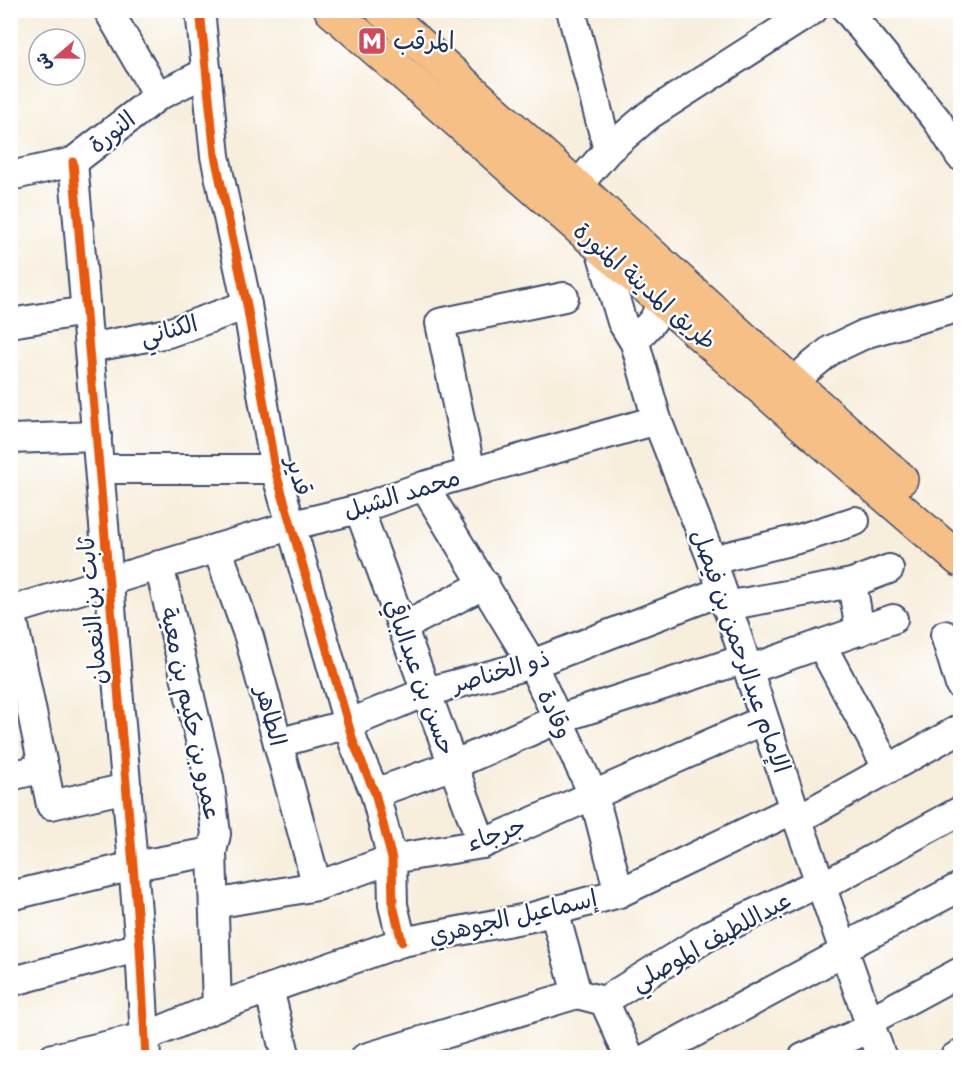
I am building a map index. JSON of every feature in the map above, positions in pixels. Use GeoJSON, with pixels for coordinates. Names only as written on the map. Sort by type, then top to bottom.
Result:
{"type":"FeatureCollection","features":[{"type":"Feature","properties":{"kind":"main road","name":"طريق المدينة المنورة"},"geometry":{"type":"LineString","coordinates":[[331,10],[658,298],[900,493],[960,533]]}},
{"type":"Feature","properties":{"kind":"main road","name":"طريق المدينة المنورة"},"geometry":{"type":"LineString","coordinates":[[382,10],[578,186],[791,383],[900,493],[960,560]]}},
{"type":"Feature","properties":{"kind":"street"},"geometry":{"type":"LineString","coordinates":[[108,10],[158,96]]}},
{"type":"Feature","properties":{"kind":"street","name":"قدير"},"geometry":{"type":"LineString","coordinates":[[200,10],[215,156],[247,305],[274,469],[293,525],[348,724],[375,793],[392,859],[393,906],[402,942]]}},
{"type":"Feature","properties":{"kind":"street"},"geometry":{"type":"LineString","coordinates":[[571,10],[608,150]]}},
{"type":"Feature","properties":{"kind":"street"},"geometry":{"type":"LineString","coordinates":[[578,186],[608,150],[649,116],[813,10]]}},
{"type":"Feature","properties":{"kind":"street"},"geometry":{"type":"LineString","coordinates":[[847,10],[949,116],[960,156]]}},
{"type":"Feature","properties":{"kind":"street","name":"النورة"},"geometry":{"type":"LineString","coordinates":[[10,176],[73,162],[158,96],[207,72]]}},
{"type":"Feature","properties":{"kind":"street","name":"ثابت بن النعمان"},"geometry":{"type":"LineString","coordinates":[[73,162],[140,947],[145,1047]]}},
{"type":"Feature","properties":{"kind":"street","name":"الإمام عبدالرحمن بن فيصل"},"geometry":{"type":"LineString","coordinates":[[599,245],[622,322],[635,343],[657,420],[712,560],[796,814],[882,1058]]}},
{"type":"Feature","properties":{"kind":"street"},"geometry":{"type":"LineString","coordinates":[[471,472],[440,322],[564,297]]}},
{"type":"Feature","properties":{"kind":"street"},"geometry":{"type":"LineString","coordinates":[[635,343],[639,334],[656,319],[658,298]]}},
{"type":"Feature","properties":{"kind":"street","name":"الكناني"},"geometry":{"type":"LineString","coordinates":[[89,348],[168,333],[247,305]]}},
{"type":"Feature","properties":{"kind":"street"},"geometry":{"type":"LineString","coordinates":[[791,383],[831,350],[867,333],[960,307]]}},
{"type":"Feature","properties":{"kind":"street"},"geometry":{"type":"LineString","coordinates":[[10,323],[86,311]]}},
{"type":"Feature","properties":{"kind":"street","name":"محمد الشبل"},"geometry":{"type":"LineString","coordinates":[[11,611],[109,579],[293,525],[359,510],[424,486],[657,420]]}},
{"type":"Feature","properties":{"kind":"street"},"geometry":{"type":"LineString","coordinates":[[10,439],[97,436]]}},
{"type":"Feature","properties":{"kind":"street"},"geometry":{"type":"LineString","coordinates":[[100,469],[274,469]]}},
{"type":"Feature","properties":{"kind":"street","name":"وقادة"},"geometry":{"type":"LineString","coordinates":[[424,486],[532,664],[594,796],[619,893]]}},
{"type":"Feature","properties":{"kind":"street","name":"حسن بن عبدالباقي"},"geometry":{"type":"LineString","coordinates":[[359,510],[482,843]]}},
{"type":"Feature","properties":{"kind":"street"},"geometry":{"type":"LineString","coordinates":[[712,560],[802,538],[855,521]]}},
{"type":"Feature","properties":{"kind":"street","name":"الطاهر"},"geometry":{"type":"LineString","coordinates":[[217,548],[249,637],[316,886]]}},
{"type":"Feature","properties":{"kind":"street","name":"عمرو بن حكيم بن معية"},"geometry":{"type":"LineString","coordinates":[[159,565],[209,778],[216,834],[212,852],[217,1007]]}},
{"type":"Feature","properties":{"kind":"street","name":"ذو الخناصر"},"geometry":{"type":"LineString","coordinates":[[278,743],[348,724],[426,692],[532,664],[724,598],[852,583],[889,569]]}},
{"type":"Feature","properties":{"kind":"street"},"geometry":{"type":"LineString","coordinates":[[852,583],[860,631]]}},
{"type":"Feature","properties":{"kind":"street"},"geometry":{"type":"LineString","coordinates":[[402,627],[485,584]]}},
{"type":"Feature","properties":{"kind":"street"},"geometry":{"type":"LineString","coordinates":[[11,611],[23,729],[44,768],[51,805],[127,788]]}},
{"type":"Feature","properties":{"kind":"street"},"geometry":{"type":"LineString","coordinates":[[375,793],[453,765],[558,719],[821,644],[893,619]]}},
{"type":"Feature","properties":{"kind":"street"},"geometry":{"type":"LineString","coordinates":[[945,635],[960,685]]}},
{"type":"Feature","properties":{"kind":"street"},"geometry":{"type":"LineString","coordinates":[[821,644],[888,769]]}},
{"type":"Feature","properties":{"kind":"street","name":"جرجاء"},"geometry":{"type":"LineString","coordinates":[[214,904],[316,886],[392,859],[482,843],[764,720]]}},
{"type":"Feature","properties":{"kind":"street","name":"إسماعيل الجوهري"},"geometry":{"type":"LineString","coordinates":[[53,1058],[145,1047],[217,1007],[402,942],[554,911],[619,893],[796,814],[888,769],[960,729]]}},
{"type":"Feature","properties":{"kind":"street"},"geometry":{"type":"LineString","coordinates":[[10,776],[44,768]]}},
{"type":"Feature","properties":{"kind":"street","name":"عبداللطيف الموصلي"},"geometry":{"type":"LineString","coordinates":[[365,1058],[428,1048],[590,998],[712,934],[820,884],[960,811]]}},
{"type":"Feature","properties":{"kind":"street"},"geometry":{"type":"LineString","coordinates":[[10,896],[133,866],[212,852]]}},
{"type":"Feature","properties":{"kind":"street"},"geometry":{"type":"LineString","coordinates":[[647,1058],[960,887]]}},
{"type":"Feature","properties":{"kind":"street"},"geometry":{"type":"LineString","coordinates":[[554,911],[590,998],[630,1058]]}},
{"type":"Feature","properties":{"kind":"street"},"geometry":{"type":"LineString","coordinates":[[10,982],[140,947]]}},
{"type":"Feature","properties":{"kind":"street"},"geometry":{"type":"LineString","coordinates":[[803,1058],[870,1024],[960,972]]}},
{"type":"Feature","properties":{"kind":"street"},"geometry":{"type":"LineString","coordinates":[[269,989],[286,1058]]}},
{"type":"Feature","properties":{"kind":"street"},"geometry":{"type":"LineString","coordinates":[[954,1058],[960,1054]]}},
{"type":"Feature","properties":{"kind":"cycle path"},"geometry":{"type":"LineString","coordinates":[[200,10],[215,156],[247,305],[275,469],[354,744],[375,793],[392,859],[393,905],[402,942]]}},
{"type":"Feature","properties":{"kind":"cycle path"},"geometry":{"type":"LineString","coordinates":[[73,162],[140,947],[146,1058]]}},
{"type":"Feature","properties":{"kind":"place","name":"المرقب"},"geometry":{"type":"Point","coordinates":[372,41]}}]}
